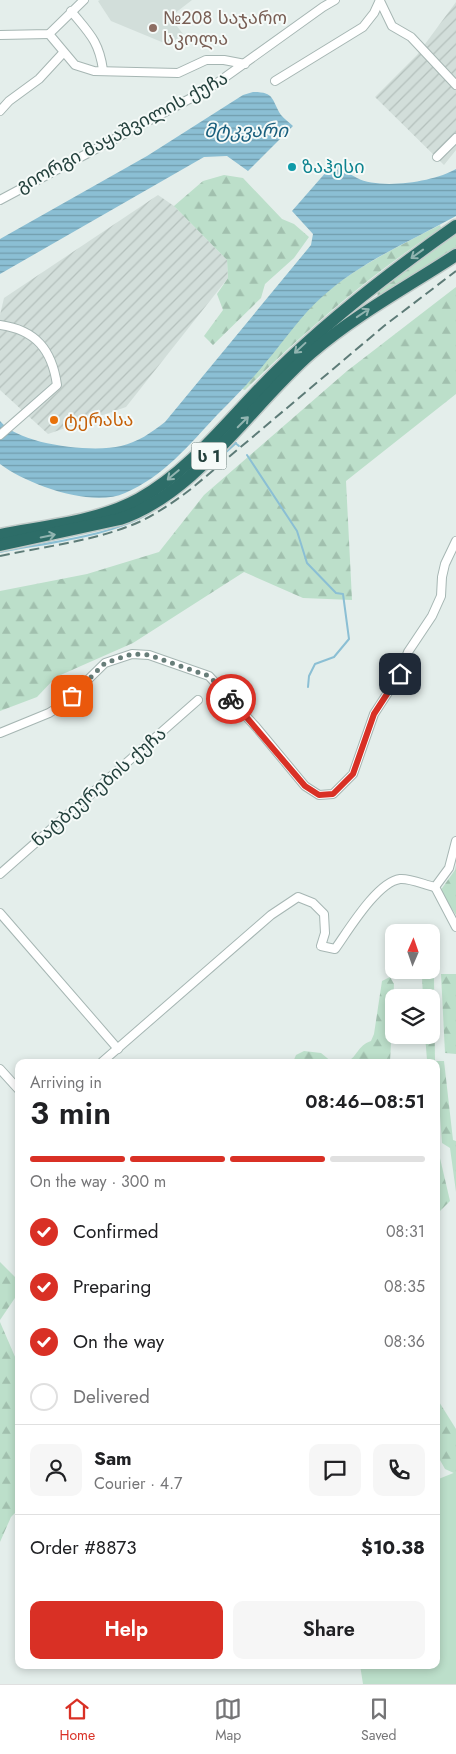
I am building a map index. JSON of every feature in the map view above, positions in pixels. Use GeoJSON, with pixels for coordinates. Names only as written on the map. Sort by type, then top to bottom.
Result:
{"type":"FeatureCollection","features":[{"type":"Feature","properties":{"kind":"highway","name":"ს 1"},"geometry":{"type":"LineString","coordinates":[[0,535],[93,516],[121,507],[147,494],[179,470],[319,331],[377,283],[456,226]]}},
{"type":"Feature","properties":{"kind":"highway","name":"ს 1"},"geometry":{"type":"LineString","coordinates":[[0,545],[120,519],[136,514],[159,500],[189,477],[310,354],[349,323],[456,255]]}},
{"type":"Feature","properties":{"kind":"street"},"geometry":{"type":"LineString","coordinates":[[0,35],[49,34],[84,0]]}},
{"type":"Feature","properties":{"kind":"street","name":"გიორგი მაყაშვილის ქუჩა"},"geometry":{"type":"LineString","coordinates":[[0,200],[210,88],[245,64],[320,3],[335,0]]}},
{"type":"Feature","properties":{"kind":"street"},"geometry":{"type":"LineString","coordinates":[[275,81],[363,27],[380,1]]}},
{"type":"Feature","properties":{"kind":"street"},"geometry":{"type":"LineString","coordinates":[[380,1],[392,26],[411,37],[456,85]]}},
{"type":"Feature","properties":{"kind":"street"},"geometry":{"type":"LineString","coordinates":[[72,11],[101,51],[104,70]]}},
{"type":"Feature","properties":{"kind":"street"},"geometry":{"type":"LineString","coordinates":[[49,34],[75,65],[94,71],[104,70],[151,74],[178,73],[206,60],[224,60],[245,64]]}},
{"type":"Feature","properties":{"kind":"street"},"geometry":{"type":"LineString","coordinates":[[0,111],[9,101],[39,79],[63,53]]}},
{"type":"Feature","properties":{"kind":"street"},"geometry":{"type":"LineString","coordinates":[[437,157],[456,138]]}},
{"type":"Feature","properties":{"kind":"street"},"geometry":{"type":"LineString","coordinates":[[0,325],[20,330],[36,339],[54,363],[57,385],[24,416],[0,435]]}},
{"type":"Feature","properties":{"kind":"street"},"geometry":{"type":"LineString","coordinates":[[0,733],[49,713],[62,705],[105,663],[132,654],[149,655],[209,676],[256,727],[305,786],[319,795],[333,794],[353,774],[374,714],[400,674],[408,652],[432,616],[441,596],[445,564],[456,541]]}},
{"type":"Feature","properties":{"kind":"street","name":"ნატბეურების ქუჩა"},"geometry":{"type":"LineString","coordinates":[[0,874],[198,700]]}},
{"type":"Feature","properties":{"kind":"street"},"geometry":{"type":"LineString","coordinates":[[434,887],[449,868],[456,841]]}},
{"type":"Feature","properties":{"kind":"street"},"geometry":{"type":"LineString","coordinates":[[106,1059],[271,914],[298,897],[314,903],[324,914],[325,933],[321,946],[335,949],[372,899],[390,882],[401,879],[434,887],[456,927]]}},
{"type":"Feature","properties":{"kind":"street"},"geometry":{"type":"LineString","coordinates":[[0,913],[118,1049]]}},
{"type":"Feature","properties":{"kind":"street"},"geometry":{"type":"LineString","coordinates":[[0,1069],[15,1086]]}},
{"type":"Feature","properties":{"kind":"shaded area","name":"№208 საჯარო სკოლა"},"geometry":{"type":"Polygon","coordinates":[[[192,0],[170,17],[183,34],[169,45],[111,21],[98,1],[192,0]]]}},
{"type":"Feature","properties":{"kind":"shaded area"},"geometry":{"type":"Polygon","coordinates":[[[456,2],[456,150],[444,165],[375,97],[417,55],[456,2]]]}},
{"type":"Feature","properties":{"kind":"shaded area"},"geometry":{"type":"Polygon","coordinates":[[[158,195],[174,206],[227,260],[228,278],[126,407],[48,434],[0,390],[0,315],[4,298],[158,195]]]}},
{"type":"Feature","properties":{"kind":"green space"},"geometry":{"type":"Polygon","coordinates":[[[224,175],[243,178],[282,219],[294,224],[309,237],[294,258],[265,284],[261,298],[213,345],[204,336],[223,310],[217,294],[228,278],[227,260],[174,206],[203,181],[224,175]]]}},
{"type":"Feature","properties":{"kind":"green space"},"geometry":{"type":"Polygon","coordinates":[[[440,225],[441,228],[339,304],[245,390],[242,389],[291,329],[335,285],[364,266],[440,225]]]}},
{"type":"Feature","properties":{"kind":"green space"},"geometry":{"type":"Polygon","coordinates":[[[456,235],[456,248],[378,297],[377,291],[456,235]]]}},
{"type":"Feature","properties":{"kind":"green space"},"geometry":{"type":"Polygon","coordinates":[[[456,287],[456,394],[346,481],[352,600],[303,598],[244,572],[133,643],[56,677],[37,697],[0,711],[0,591],[87,574],[159,552],[204,495],[347,371],[456,287]]]}},
{"type":"Feature","properties":{"kind":"green space"},"geometry":{"type":"Polygon","coordinates":[[[456,865],[456,915],[440,891],[455,870],[456,865]]]}},
{"type":"Feature","properties":{"kind":"green space"},"geometry":{"type":"Polygon","coordinates":[[[441,974],[456,974],[456,1054],[445,1053],[441,974]]]}},
{"type":"Feature","properties":{"kind":"green space"},"geometry":{"type":"Polygon","coordinates":[[[391,979],[394,984],[394,989],[385,989],[385,1044],[391,1044],[390,1059],[351,1059],[366,1043],[371,1041],[374,1034],[382,981],[391,979]]]}},
{"type":"Feature","properties":{"kind":"green space"},"geometry":{"type":"Polygon","coordinates":[[[422,979],[434,979],[434,989],[423,989],[422,979]]]}},
{"type":"Feature","properties":{"kind":"green space"},"geometry":{"type":"Polygon","coordinates":[[[426,1044],[435,1044],[435,1059],[427,1059],[426,1044]]]}},
{"type":"Feature","properties":{"kind":"green space"},"geometry":{"type":"Polygon","coordinates":[[[304,1051],[321,1053],[328,1059],[294,1059],[296,1055],[304,1051]]]}},
{"type":"Feature","properties":{"kind":"green space"},"geometry":{"type":"Polygon","coordinates":[[[440,1061],[444,1061],[453,1140],[456,1141],[456,1192],[450,1148],[442,1143],[440,1061]]]}},
{"type":"Feature","properties":{"kind":"green space"},"geometry":{"type":"Polygon","coordinates":[[[440,1158],[450,1201],[440,1211],[440,1158]]]}},
{"type":"Feature","properties":{"kind":"green space"},"geometry":{"type":"Polygon","coordinates":[[[0,1262],[15,1277],[15,1298],[0,1320],[0,1262]]]}},
{"type":"Feature","properties":{"kind":"green space"},"geometry":{"type":"Polygon","coordinates":[[[0,1322],[15,1357],[15,1513],[11,1517],[0,1542],[0,1322]]]}},
{"type":"Feature","properties":{"kind":"green space"},"geometry":{"type":"Polygon","coordinates":[[[440,1403],[456,1429],[456,1474],[445,1469],[440,1460],[440,1403]]]}},
{"type":"Feature","properties":{"kind":"green space"},"geometry":{"type":"Polygon","coordinates":[[[456,1472],[456,1684],[363,1684],[361,1669],[440,1669],[440,1478],[456,1472]]]}},
{"type":"Feature","properties":{"kind":"water","name":"მტკვარი"},"geometry":{"type":"Polygon","coordinates":[[[253,92],[269,95],[281,115],[293,126],[248,171],[227,156],[204,157],[0,274],[0,239],[147,156],[243,95],[253,92]]]}},
{"type":"Feature","properties":{"kind":"water"},"geometry":{"type":"Polygon","coordinates":[[[334,163],[351,175],[367,182],[393,184],[434,178],[456,169],[456,216],[370,262],[323,296],[300,319],[248,383],[186,448],[164,469],[139,486],[111,497],[78,496],[27,480],[0,464],[0,421],[23,436],[39,441],[57,445],[93,448],[109,448],[133,442],[144,437],[165,422],[311,245],[313,234],[292,211],[334,163]]]}},
{"type":"Feature","properties":{"kind":"waterway"},"geometry":{"type":"LineString","coordinates":[[234,442],[239,446]]}},
{"type":"Feature","properties":{"kind":"waterway"},"geometry":{"type":"LineString","coordinates":[[203,473],[236,443]]}},
{"type":"Feature","properties":{"kind":"waterway"},"geometry":{"type":"LineString","coordinates":[[247,455],[297,531],[307,563],[336,593],[343,594],[349,639],[334,657],[315,664],[309,676],[308,687]]}},
{"type":"Feature","properties":{"kind":"waterway"},"geometry":{"type":"LineString","coordinates":[[0,552],[99,533],[136,520],[151,512]]}},
{"type":"Feature","properties":{"kind":"railway"},"geometry":{"type":"LineString","coordinates":[[0,556],[106,534],[123,529],[160,511],[191,489],[384,326],[456,271]]}},
{"type":"Feature","properties":{"kind":"way so far"},"geometry":{"type":"LineString","coordinates":[[72,696],[105,663],[120,656],[132,654],[149,655],[209,676],[231,699]]}},
{"type":"Feature","properties":{"kind":"place","name":"№208 საჯარო სკოლა"},"geometry":{"type":"Point","coordinates":[153,28]}},
{"type":"Feature","properties":{"kind":"place","name":"ზაჰესი"},"geometry":{"type":"Point","coordinates":[292,167]}},
{"type":"Feature","properties":{"kind":"place","name":"ტერასა"},"geometry":{"type":"Point","coordinates":[54,420]}},
{"type":"Feature","properties":{"kind":"route"},"geometry":{"type":"LineString","coordinates":[[231,699],[305,786],[319,795],[333,794],[353,774],[374,714],[400,674]]}}]}
